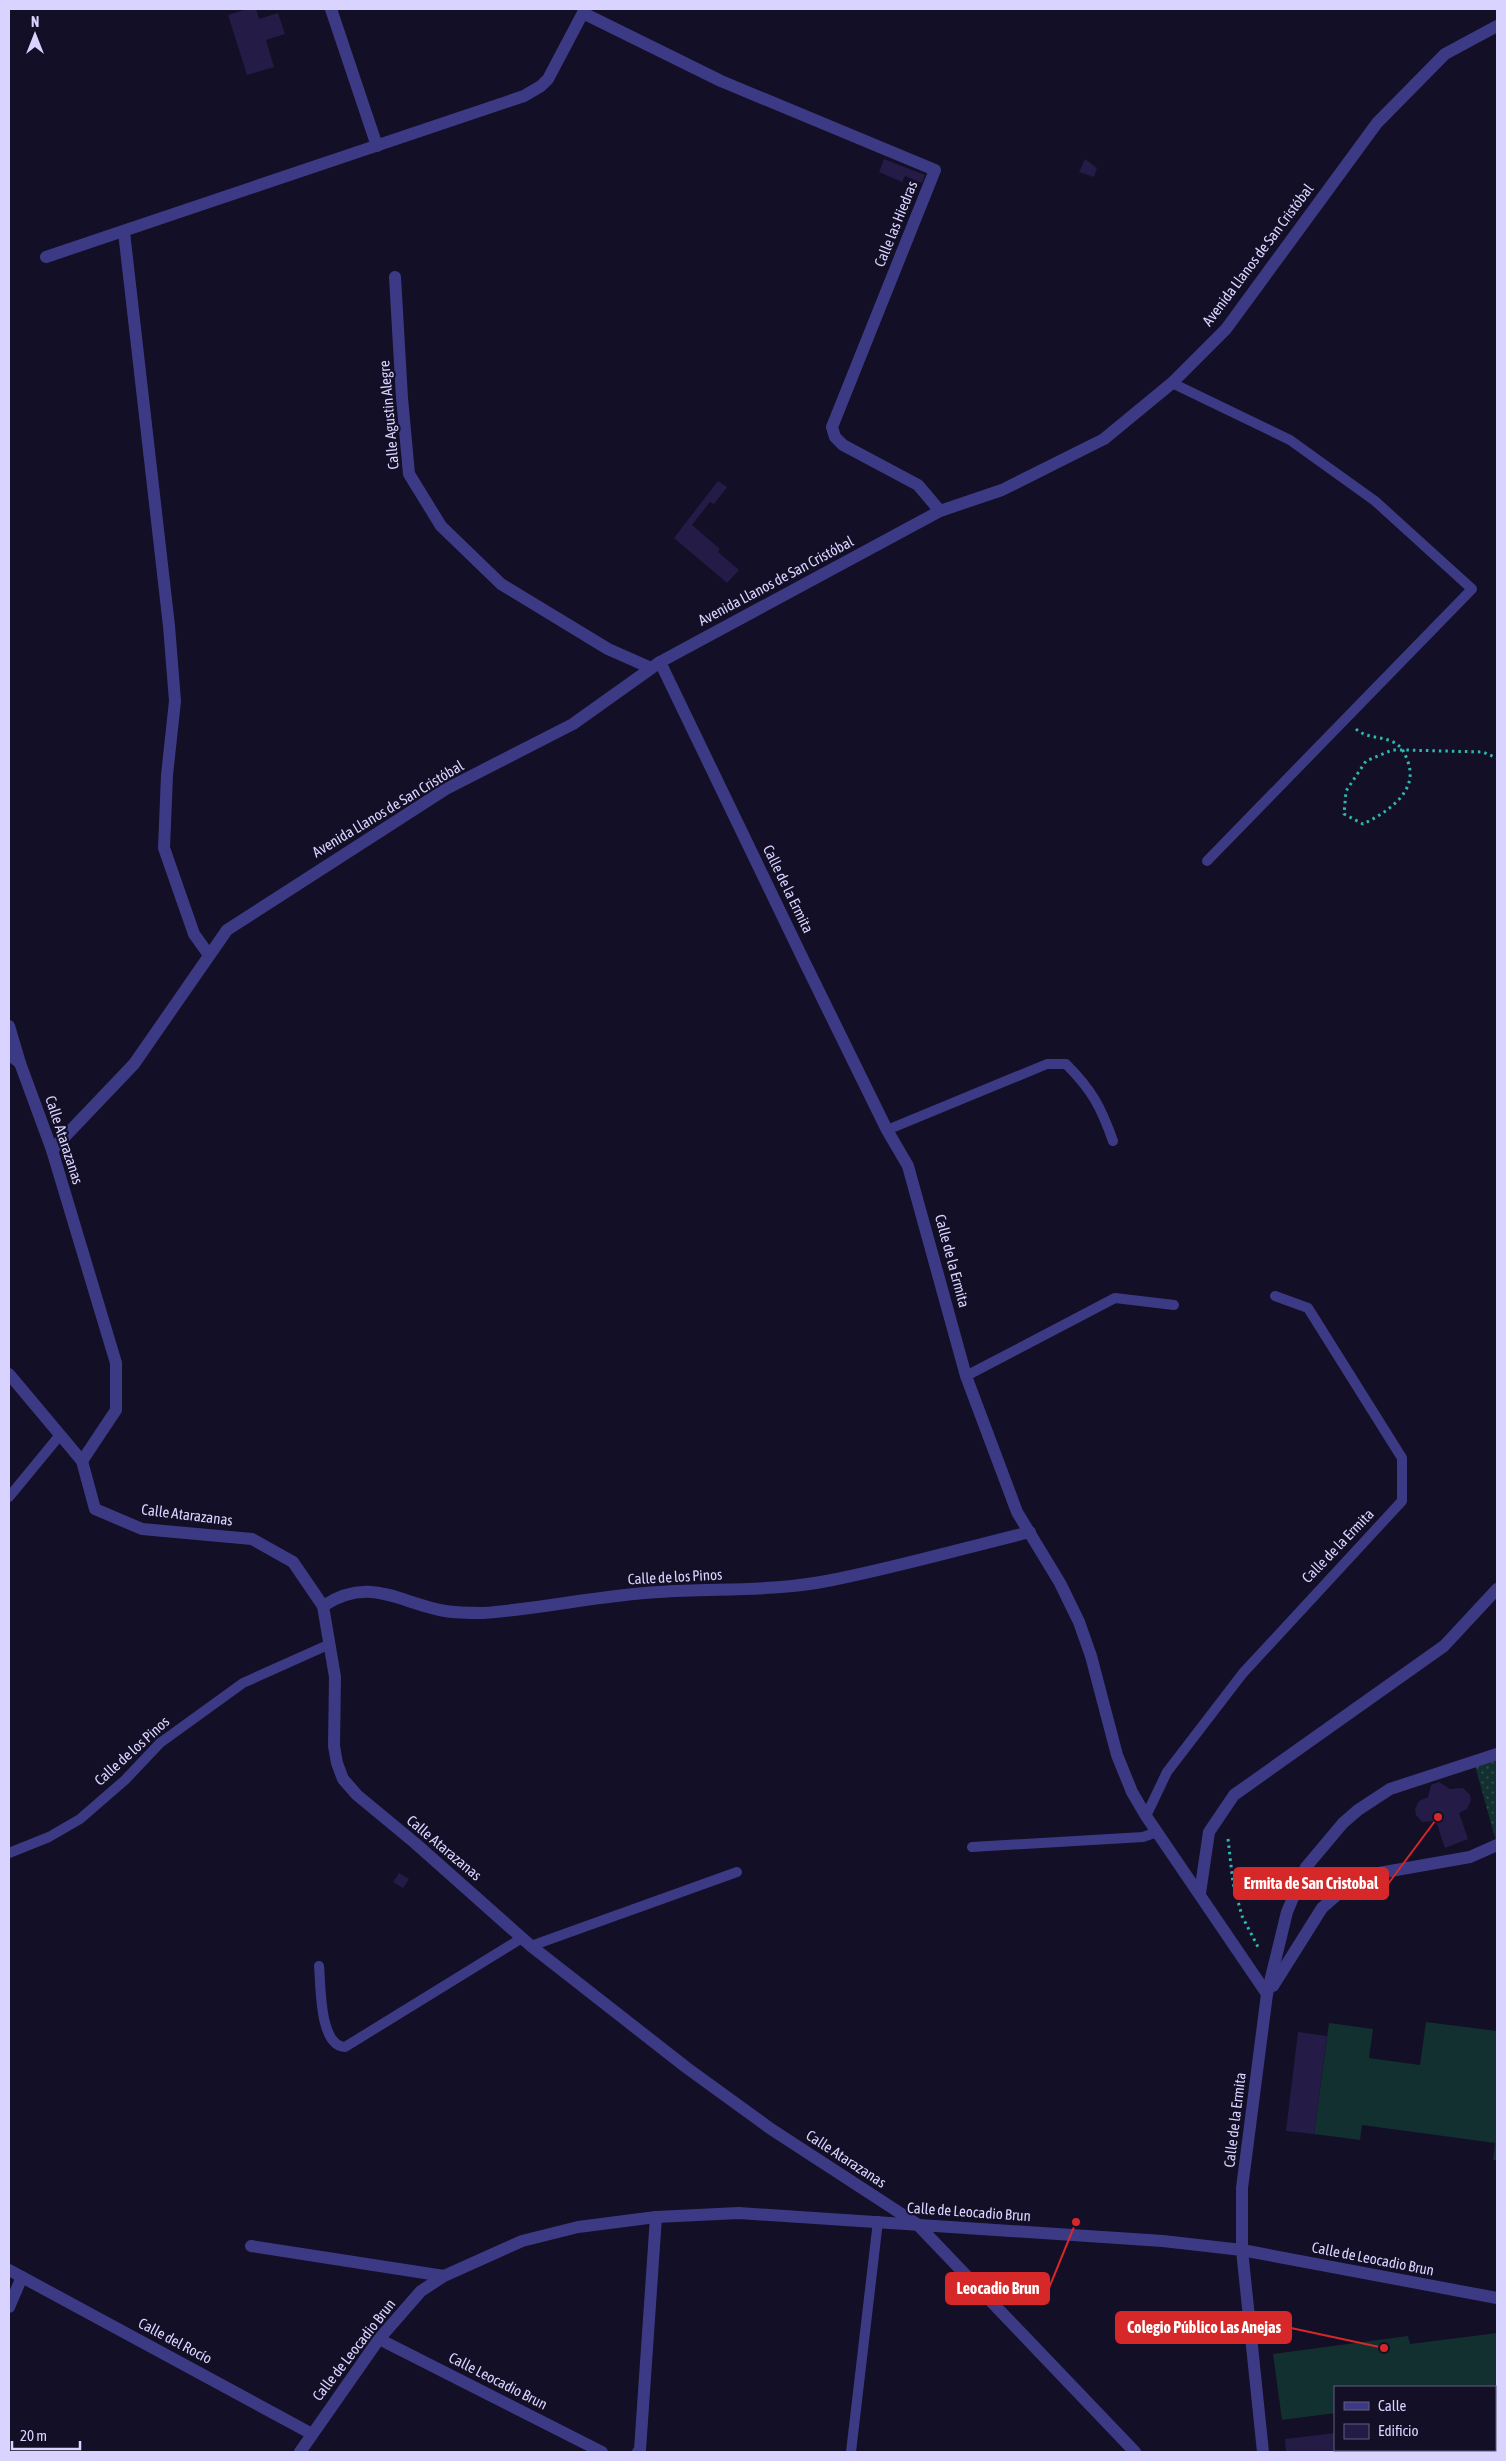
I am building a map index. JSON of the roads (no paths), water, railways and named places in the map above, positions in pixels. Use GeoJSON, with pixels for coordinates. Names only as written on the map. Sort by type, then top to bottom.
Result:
{"type":"FeatureCollection","features":[{"type":"Feature","properties":{"kind":"street"},"geometry":{"type":"LineString","coordinates":[[331,9],[377,146]]}},
{"type":"Feature","properties":{"kind":"street"},"geometry":{"type":"LineString","coordinates":[[46,257],[377,146],[533,91],[541,86],[552,72],[584,11]]}},
{"type":"Feature","properties":{"kind":"street","name":"Calle las Hiedras"},"geometry":{"type":"LineString","coordinates":[[584,11],[616,30],[721,81],[935,170],[832,427],[835,437],[843,445],[918,485],[940,511]]}},
{"type":"Feature","properties":{"kind":"street","name":"Avenida Llanos de San Cristóbal"},"geometry":{"type":"LineString","coordinates":[[52,1150],[134,1064],[227,930],[446,789],[573,724],[624,690],[656,665],[940,511],[1002,490],[1104,439],[1172,383],[1226,329],[1377,123],[1445,54],[1497,26]]}},
{"type":"Feature","properties":{"kind":"street"},"geometry":{"type":"LineString","coordinates":[[124,232],[169,626],[175,701],[167,775],[164,848],[194,934],[209,955]]}},
{"type":"Feature","properties":{"kind":"street","name":"Calle Agustin Alegre"},"geometry":{"type":"LineString","coordinates":[[395,277],[409,474],[441,526],[501,584],[608,649],[656,665]]}},
{"type":"Feature","properties":{"kind":"street","name":"Calle de la Ermita"},"geometry":{"type":"LineString","coordinates":[[656,665],[887,1130],[908,1166],[966,1376],[1010,1496],[1060,1583],[1079,1622],[1117,1755],[1146,1816],[1267,1994]]}},
{"type":"Feature","properties":{"kind":"street","name":"Calle Atarazanas"},"geometry":{"type":"LineString","coordinates":[[9,1026],[20,1063],[52,1150],[116,1363],[116,1410],[82,1461],[95,1510],[142,1529],[252,1539],[293,1562],[323,1606],[335,1684],[334,1746],[337,1763],[343,1779],[370,1808],[416,1843],[526,1942],[687,2068],[748,2113],[916,2224],[1135,2452]]}},
{"type":"Feature","properties":{"kind":"street"},"geometry":{"type":"LineString","coordinates":[[9,1054],[20,1063]]}},
{"type":"Feature","properties":{"kind":"street"},"geometry":{"type":"LineString","coordinates":[[9,1374],[82,1461]]}},
{"type":"Feature","properties":{"kind":"street","name":"Calle de los Pinos"},"geometry":{"type":"LineString","coordinates":[[323,1606],[336,1598],[366,1592],[384,1594],[445,1611],[482,1613],[658,1592],[756,1590],[832,1580],[1030,1532]]}},
{"type":"Feature","properties":{"kind":"street"},"geometry":{"type":"LineString","coordinates":[[1200,1893],[1209,1832],[1234,1796],[1444,1646],[1497,1590]]}},
{"type":"Feature","properties":{"kind":"street","name":"Calle de la Ermita"},"geometry":{"type":"LineString","coordinates":[[1263,2452],[1242,2250],[1242,2188],[1267,1994],[1287,1912],[1297,1886],[1318,1851],[1343,1823],[1390,1790],[1497,1754]]}},
{"type":"Feature","properties":{"kind":"street","name":"Calle de la Ermita"},"geometry":{"type":"LineString","coordinates":[[1267,1994],[1322,1908],[1346,1887],[1379,1873],[1470,1857],[1497,1846]]}},
{"type":"Feature","properties":{"kind":"street","name":"Calle de Leocadio Brun"},"geometry":{"type":"LineString","coordinates":[[300,2452],[379,2339],[421,2291],[444,2276],[522,2241],[578,2228],[656,2217],[739,2213],[1163,2241],[1242,2250],[1497,2298]]}},
{"type":"Feature","properties":{"kind":"street"},"geometry":{"type":"LineString","coordinates":[[638,2452],[640,2450],[656,2217]]}},
{"type":"Feature","properties":{"kind":"street"},"geometry":{"type":"LineString","coordinates":[[251,2246],[444,2276]]}},
{"type":"Feature","properties":{"kind":"street","name":"Calle del Rocío"},"geometry":{"type":"LineString","coordinates":[[9,2270],[312,2434]]}},
{"type":"Feature","properties":{"kind":"street"},"geometry":{"type":"LineString","coordinates":[[9,2307],[22,2277]]}},
{"type":"Feature","properties":{"kind":"street","name":"Calle Leocadio Brun"},"geometry":{"type":"LineString","coordinates":[[379,2339],[602,2452]]}},
{"type":"Feature","properties":{"kind":"lane"},"geometry":{"type":"LineString","coordinates":[[1172,383],[1290,440],[1375,501],[1472,589],[1206,861]]}},
{"type":"Feature","properties":{"kind":"lane"},"geometry":{"type":"LineString","coordinates":[[887,1130],[1047,1064],[1066,1064],[1083,1081],[1101,1107],[1113,1141]]}},
{"type":"Feature","properties":{"kind":"lane","name":"Calle de la Ermita"},"geometry":{"type":"LineString","coordinates":[[1146,1816],[1168,1772],[1243,1673],[1402,1501],[1402,1458],[1308,1308],[1276,1296]]}},
{"type":"Feature","properties":{"kind":"lane"},"geometry":{"type":"LineString","coordinates":[[966,1376],[1115,1298],[1174,1304]]}},
{"type":"Feature","properties":{"kind":"lane"},"geometry":{"type":"LineString","coordinates":[[9,1497],[60,1435]]}},
{"type":"Feature","properties":{"kind":"lane","name":"Calle de los Pinos"},"geometry":{"type":"LineString","coordinates":[[9,1853],[49,1837],[80,1819],[125,1780],[160,1742],[244,1683],[330,1644]]}},
{"type":"Feature","properties":{"kind":"lane"},"geometry":{"type":"LineString","coordinates":[[972,1847],[1143,1837],[1157,1832]]}},
{"type":"Feature","properties":{"kind":"lane"},"geometry":{"type":"LineString","coordinates":[[319,1966],[325,2028],[338,2046],[345,2047],[526,1942],[737,1872]]}},
{"type":"Feature","properties":{"kind":"lane"},"geometry":{"type":"LineString","coordinates":[[851,2452],[878,2221]]}},
{"type":"Feature","properties":{"kind":"place","name":"Ermita de San Cristobal"},"geometry":{"type":"Point","coordinates":[1438,1817]}},
{"type":"Feature","properties":{"kind":"place","name":"Leocadio Brun"},"geometry":{"type":"Point","coordinates":[1076,2222]}},
{"type":"Feature","properties":{"kind":"place","name":"Colegio Público Las Anejas"},"geometry":{"type":"Point","coordinates":[1384,2348]}}]}
